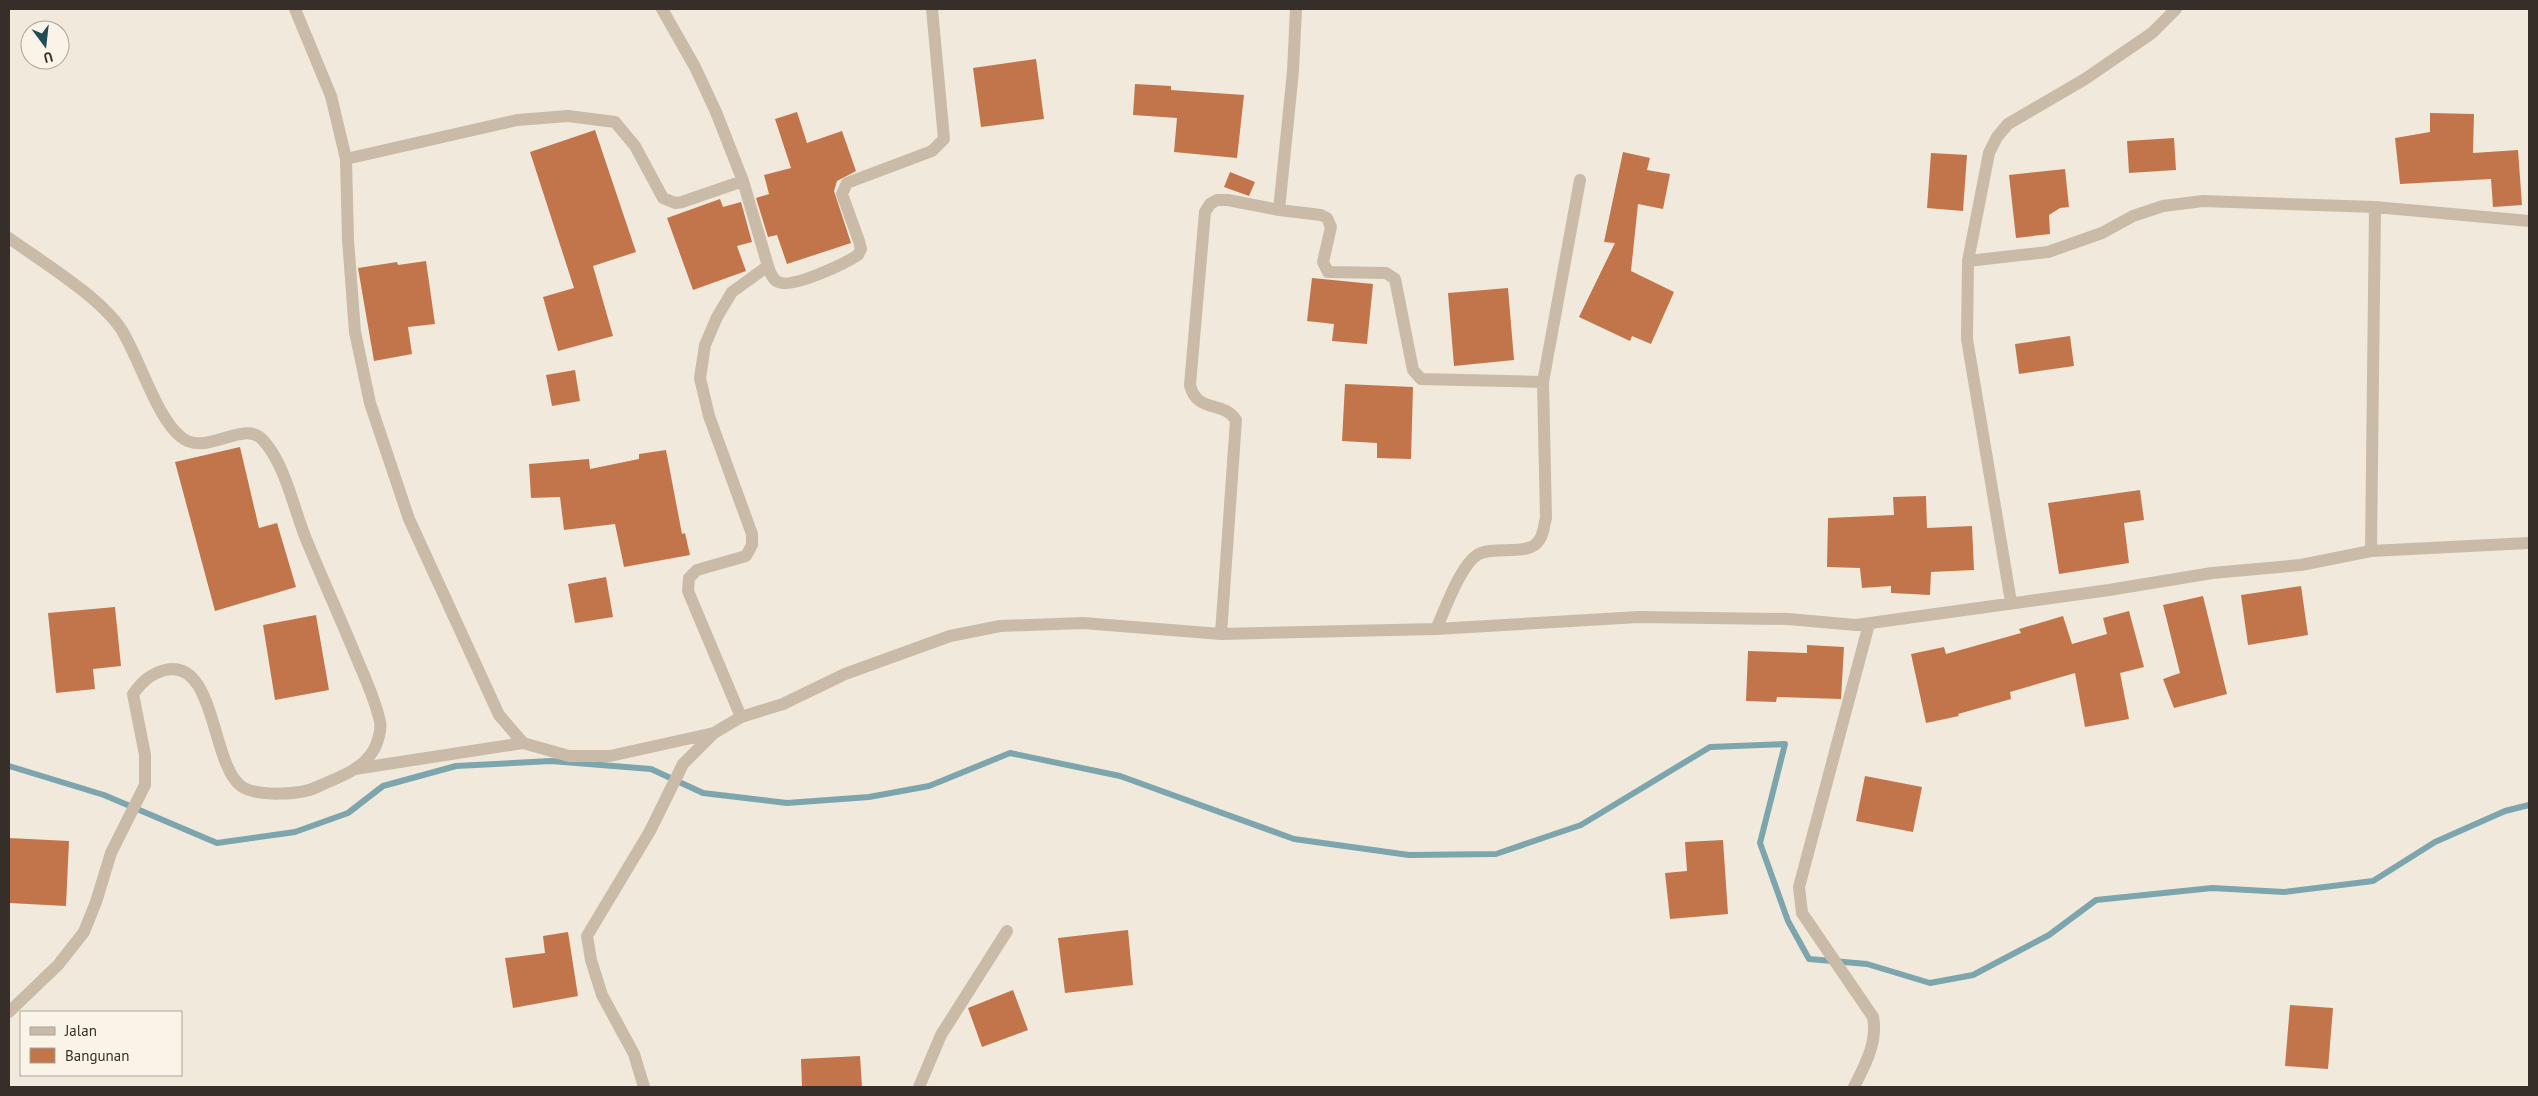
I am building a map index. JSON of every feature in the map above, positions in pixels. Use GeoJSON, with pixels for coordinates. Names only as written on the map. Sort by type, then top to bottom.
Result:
{"type":"FeatureCollection","features":[{"type":"Feature","properties":{"kind":"street"},"geometry":{"type":"LineString","coordinates":[[295,9],[331,96],[346,159],[348,240],[355,332],[370,403],[409,519],[499,715],[522,743]]}},
{"type":"Feature","properties":{"kind":"street"},"geometry":{"type":"LineString","coordinates":[[662,9],[695,67],[716,112],[743,181],[773,278],[779,282],[793,284],[858,256],[861,249],[859,241],[842,194],[847,183],[932,151],[944,139],[932,9]]}},
{"type":"Feature","properties":{"kind":"street"},"geometry":{"type":"LineString","coordinates":[[1279,210],[1293,71],[1296,9]]}},
{"type":"Feature","properties":{"kind":"street"},"geometry":{"type":"LineString","coordinates":[[2011,602],[1967,339],[1968,261],[1989,153],[1997,137],[2008,124],[2084,79],[2152,33],[2176,9]]}},
{"type":"Feature","properties":{"kind":"street"},"geometry":{"type":"LineString","coordinates":[[346,159],[517,120],[568,116],[616,122],[635,146],[663,198],[669,201],[682,202],[743,181]]}},
{"type":"Feature","properties":{"kind":"street"},"geometry":{"type":"LineString","coordinates":[[1436,629],[1467,564],[1478,555],[1491,550],[1530,549],[1541,539],[1546,518],[1543,382],[1580,180]]}},
{"type":"Feature","properties":{"kind":"street"},"geometry":{"type":"LineString","coordinates":[[1221,634],[1228,522],[1237,425],[1236,420],[1228,412],[1201,403],[1192,392],[1190,385],[1205,212],[1210,204],[1217,200],[1279,210],[1321,214],[1327,218],[1331,228],[1323,262],[1328,272],[1386,274],[1396,279],[1413,370],[1421,379],[1543,382]]}},
{"type":"Feature","properties":{"kind":"street"},"geometry":{"type":"LineString","coordinates":[[1968,261],[2048,252],[2102,233],[2133,216],[2163,206],[2203,201],[2374,207],[2529,221]]}},
{"type":"Feature","properties":{"kind":"street"},"geometry":{"type":"LineString","coordinates":[[2371,551],[2374,207]]}},
{"type":"Feature","properties":{"kind":"street"},"geometry":{"type":"LineString","coordinates":[[9,238],[94,301],[120,328],[169,427],[184,440],[200,445],[246,432],[261,437],[275,456],[306,539],[372,695],[381,725],[373,751],[355,769]]}},
{"type":"Feature","properties":{"kind":"street"},"geometry":{"type":"LineString","coordinates":[[741,716],[688,591],[688,578],[697,570],[746,556],[752,545],[752,534],[709,416],[700,378],[705,345],[717,317],[732,292],[768,266]]}},
{"type":"Feature","properties":{"kind":"street"},"geometry":{"type":"LineString","coordinates":[[644,1087],[634,1054],[602,995],[591,960],[587,936],[650,831],[684,764],[714,733],[741,716],[783,704],[845,674],[950,636],[1000,626],[1083,623],[1221,634],[1436,629],[1639,617],[1788,619],[1869,624],[2011,602],[2109,590],[2212,573],[2301,565],[2371,551],[2529,543]]}},
{"type":"Feature","properties":{"kind":"street"},"geometry":{"type":"LineString","coordinates":[[1854,1087],[1873,1045],[1876,1031],[1873,1017],[1802,913],[1799,887],[1869,624]]}},
{"type":"Feature","properties":{"kind":"street"},"geometry":{"type":"LineString","coordinates":[[9,1012],[58,965],[84,932],[96,902],[111,852],[145,786],[145,755],[133,694],[142,681],[157,672],[170,669],[181,670],[197,682],[214,723],[225,763],[241,786],[263,794],[309,791],[355,769],[522,743],[569,756],[610,756],[714,733]]}},
{"type":"Feature","properties":{"kind":"street"},"geometry":{"type":"LineString","coordinates":[[919,1087],[941,1035],[1007,931]]}},
{"type":"Feature","properties":{"kind":"building"},"geometry":{"type":"Polygon","coordinates":[[[1036,59],[1044,119],[981,127],[973,68],[1036,59]]]}},
{"type":"Feature","properties":{"kind":"building"},"geometry":{"type":"Polygon","coordinates":[[[1135,84],[1171,86],[1171,90],[1244,95],[1237,158],[1174,152],[1177,118],[1133,115],[1135,84]]]}},
{"type":"Feature","properties":{"kind":"building"},"geometry":{"type":"Polygon","coordinates":[[[797,112],[807,143],[842,131],[856,171],[837,181],[834,191],[851,243],[787,264],[777,235],[768,237],[756,198],[769,194],[764,175],[791,168],[775,119],[797,112]]]}},
{"type":"Feature","properties":{"kind":"building"},"geometry":{"type":"Polygon","coordinates":[[[2430,113],[2474,114],[2473,153],[2518,150],[2522,205],[2493,207],[2491,179],[2400,184],[2395,138],[2430,132],[2430,113]]]}},
{"type":"Feature","properties":{"kind":"building"},"geometry":{"type":"Polygon","coordinates":[[[595,130],[636,252],[593,266],[613,336],[558,351],[543,297],[574,288],[530,152],[595,130]]]}},
{"type":"Feature","properties":{"kind":"building"},"geometry":{"type":"Polygon","coordinates":[[[2174,138],[2176,170],[2129,173],[2127,141],[2174,138]]]}},
{"type":"Feature","properties":{"kind":"building"},"geometry":{"type":"Polygon","coordinates":[[[1623,152],[1650,158],[1647,170],[1670,174],[1663,209],[1638,204],[1631,271],[1674,292],[1651,344],[1632,336],[1630,341],[1579,317],[1615,243],[1604,242],[1623,152]]]}},
{"type":"Feature","properties":{"kind":"building"},"geometry":{"type":"Polygon","coordinates":[[[1931,153],[1967,155],[1963,211],[1927,208],[1931,153]]]}},
{"type":"Feature","properties":{"kind":"building"},"geometry":{"type":"Polygon","coordinates":[[[2065,169],[2069,207],[2060,208],[2049,215],[2050,234],[2016,238],[2009,175],[2065,169]]]}},
{"type":"Feature","properties":{"kind":"building"},"geometry":{"type":"Polygon","coordinates":[[[1230,172],[1255,182],[1249,196],[1224,187],[1230,172]]]}},
{"type":"Feature","properties":{"kind":"building"},"geometry":{"type":"Polygon","coordinates":[[[720,199],[723,207],[741,202],[752,242],[737,246],[746,271],[693,290],[667,218],[720,199]]]}},
{"type":"Feature","properties":{"kind":"building"},"geometry":{"type":"Polygon","coordinates":[[[426,261],[435,324],[408,327],[412,354],[374,361],[358,268],[397,262],[398,265],[426,261]]]}},
{"type":"Feature","properties":{"kind":"building"},"geometry":{"type":"Polygon","coordinates":[[[1312,278],[1373,284],[1367,344],[1332,341],[1334,324],[1307,321],[1312,278]]]}},
{"type":"Feature","properties":{"kind":"building"},"geometry":{"type":"Polygon","coordinates":[[[1508,288],[1514,360],[1454,366],[1448,293],[1508,288]]]}},
{"type":"Feature","properties":{"kind":"building"},"geometry":{"type":"Polygon","coordinates":[[[2070,336],[2074,366],[2019,374],[2015,344],[2070,336]]]}},
{"type":"Feature","properties":{"kind":"building"},"geometry":{"type":"Polygon","coordinates":[[[575,370],[580,401],[552,406],[546,375],[575,370]]]}},
{"type":"Feature","properties":{"kind":"building"},"geometry":{"type":"Polygon","coordinates":[[[1345,384],[1413,387],[1411,459],[1377,458],[1377,443],[1342,441],[1345,384]]]}},
{"type":"Feature","properties":{"kind":"building"},"geometry":{"type":"Polygon","coordinates":[[[240,447],[259,528],[277,523],[296,587],[215,611],[175,462],[240,447]]]}},
{"type":"Feature","properties":{"kind":"building"},"geometry":{"type":"Polygon","coordinates":[[[666,450],[682,534],[685,533],[690,555],[624,567],[615,524],[564,530],[560,497],[531,498],[529,464],[589,459],[590,469],[639,459],[639,454],[666,450]]]}},
{"type":"Feature","properties":{"kind":"building"},"geometry":{"type":"Polygon","coordinates":[[[2140,490],[2144,520],[2124,523],[2129,563],[2059,574],[2048,503],[2140,490]]]}},
{"type":"Feature","properties":{"kind":"building"},"geometry":{"type":"Polygon","coordinates":[[[1926,496],[1927,528],[1972,526],[1974,570],[1931,572],[1930,595],[1891,593],[1891,586],[1862,588],[1860,568],[1827,567],[1828,518],[1894,515],[1893,497],[1926,496]]]}},
{"type":"Feature","properties":{"kind":"building"},"geometry":{"type":"Polygon","coordinates":[[[606,577],[613,617],[575,623],[568,584],[606,577]]]}},
{"type":"Feature","properties":{"kind":"building"},"geometry":{"type":"Polygon","coordinates":[[[2301,586],[2308,635],[2248,645],[2241,595],[2301,586]]]}},
{"type":"Feature","properties":{"kind":"building"},"geometry":{"type":"Polygon","coordinates":[[[2203,596],[2227,694],[2174,708],[2163,679],[2180,673],[2163,605],[2203,596]]]}},
{"type":"Feature","properties":{"kind":"building"},"geometry":{"type":"Polygon","coordinates":[[[115,607],[121,666],[93,669],[95,689],[56,693],[48,613],[115,607]]]}},
{"type":"Feature","properties":{"kind":"building"},"geometry":{"type":"Polygon","coordinates":[[[2129,611],[2144,667],[2120,673],[2129,719],[2085,727],[2075,673],[2010,692],[2011,699],[1958,714],[1959,716],[1926,723],[1911,654],[1944,647],[1946,654],[2021,633],[2019,629],[2063,616],[2072,644],[2107,634],[2103,618],[2129,611]]]}},
{"type":"Feature","properties":{"kind":"building"},"geometry":{"type":"Polygon","coordinates":[[[316,615],[329,690],[275,700],[263,625],[316,615]]]}},
{"type":"Feature","properties":{"kind":"building"},"geometry":{"type":"Polygon","coordinates":[[[1807,645],[1844,647],[1841,699],[1777,697],[1776,702],[1746,701],[1748,651],[1807,653],[1807,645]]]}},
{"type":"Feature","properties":{"kind":"building"},"geometry":{"type":"Polygon","coordinates":[[[1865,776],[1922,787],[1913,832],[1856,821],[1865,776]]]}},
{"type":"Feature","properties":{"kind":"building"},"geometry":{"type":"Polygon","coordinates":[[[9,838],[69,841],[66,906],[9,903],[9,838]]]}},
{"type":"Feature","properties":{"kind":"building"},"geometry":{"type":"Polygon","coordinates":[[[1723,840],[1728,914],[1670,919],[1665,873],[1687,871],[1685,842],[1723,840]]]}},
{"type":"Feature","properties":{"kind":"building"},"geometry":{"type":"Polygon","coordinates":[[[1128,930],[1133,985],[1065,993],[1058,938],[1128,930]]]}},
{"type":"Feature","properties":{"kind":"building"},"geometry":{"type":"Polygon","coordinates":[[[568,932],[578,996],[513,1008],[505,958],[545,953],[543,936],[568,932]]]}},
{"type":"Feature","properties":{"kind":"building"},"geometry":{"type":"Polygon","coordinates":[[[1013,990],[1028,1030],[982,1047],[968,1008],[1013,990]]]}},
{"type":"Feature","properties":{"kind":"building"},"geometry":{"type":"Polygon","coordinates":[[[2290,1005],[2333,1008],[2328,1069],[2285,1066],[2290,1005]]]}},
{"type":"Feature","properties":{"kind":"building"},"geometry":{"type":"Polygon","coordinates":[[[860,1056],[862,1087],[802,1087],[801,1059],[860,1056]]]}},
{"type":"Feature","properties":{"kind":"waterway"},"geometry":{"type":"LineString","coordinates":[[9,766],[104,795],[217,843],[295,832],[348,813],[383,786],[456,766],[551,761],[651,769],[703,793],[787,803],[869,797],[929,786],[1010,753],[1120,776],[1294,839],[1409,855],[1496,854],[1581,825],[1710,747],[1785,744],[1760,843],[1788,921],[1809,959],[1867,964],[1930,983],[1973,975],[2049,935],[2096,900],[2212,888],[2284,892],[2373,881],[2435,842],[2505,811],[2529,805]]}}]}
